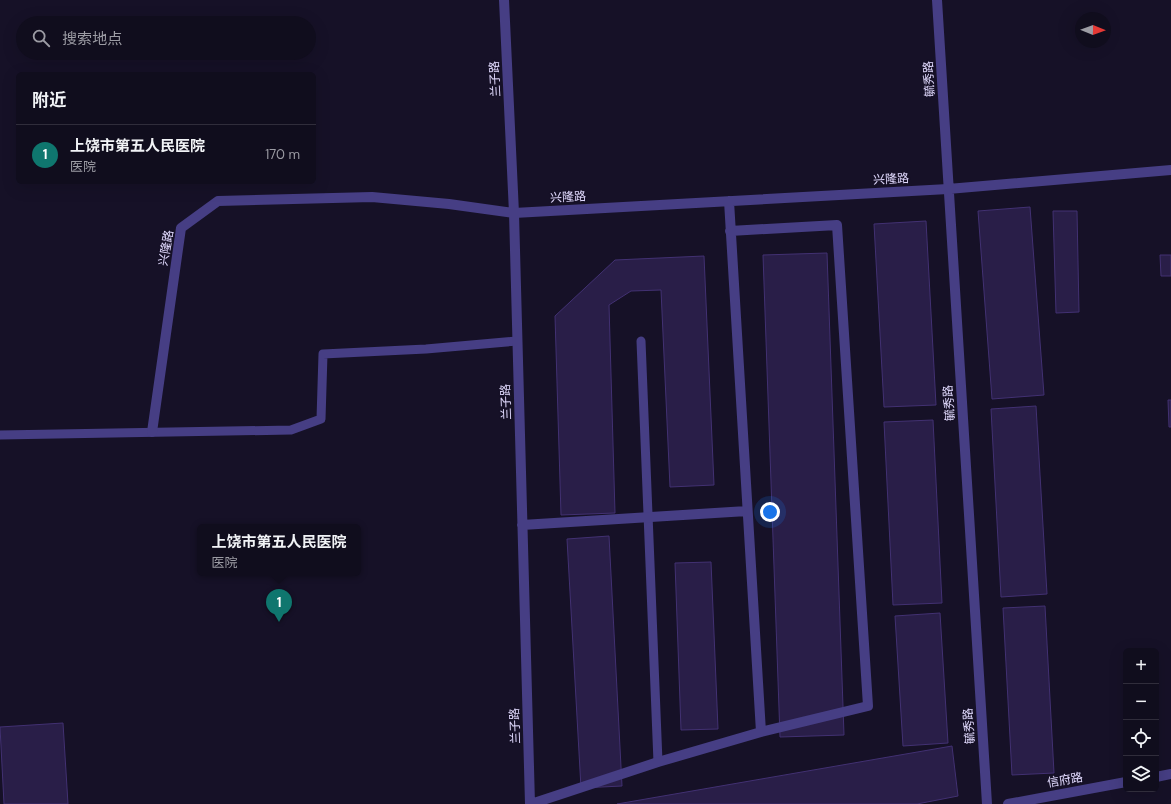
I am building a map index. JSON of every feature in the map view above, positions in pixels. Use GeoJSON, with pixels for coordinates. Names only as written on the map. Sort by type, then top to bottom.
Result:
{"type":"FeatureCollection","features":[{"type":"Feature","properties":{"kind":"street","name":"兰子路"},"geometry":{"type":"LineString","coordinates":[[504,0],[514,213],[530,804]]}},
{"type":"Feature","properties":{"kind":"street","name":"毓秀路"},"geometry":{"type":"LineString","coordinates":[[937,0],[987,804]]}},
{"type":"Feature","properties":{"kind":"street","name":"兴隆路"},"geometry":{"type":"LineString","coordinates":[[152,432],[181,228],[218,201],[372,197],[449,204],[514,213],[948,189],[1171,170]]}},
{"type":"Feature","properties":{"kind":"street"},"geometry":{"type":"LineString","coordinates":[[729,201],[761,732]]}},
{"type":"Feature","properties":{"kind":"street"},"geometry":{"type":"LineString","coordinates":[[530,804],[658,762],[761,732],[868,706],[837,225],[730,231]]}},
{"type":"Feature","properties":{"kind":"street"},"geometry":{"type":"LineString","coordinates":[[522,525],[747,511]]}},
{"type":"Feature","properties":{"kind":"street"},"geometry":{"type":"LineString","coordinates":[[1159,776],[1171,774]]}},
{"type":"Feature","properties":{"kind":"street","name":"信府路"},"geometry":{"type":"LineString","coordinates":[[1008,804],[1123,783]]}},
{"type":"Feature","properties":{"kind":"lane"},"geometry":{"type":"LineString","coordinates":[[0,435],[291,430],[321,418],[323,354],[426,349],[517,341]]}},
{"type":"Feature","properties":{"kind":"lane"},"geometry":{"type":"LineString","coordinates":[[642,341],[658,762]]}},
{"type":"Feature","properties":{"kind":"building"},"geometry":{"type":"Polygon","coordinates":[[[1030,207],[1044,395],[992,399],[978,211],[1030,207]]]}},
{"type":"Feature","properties":{"kind":"building"},"geometry":{"type":"Polygon","coordinates":[[[1053,211],[1077,211],[1079,312],[1056,313],[1053,211]]]}},
{"type":"Feature","properties":{"kind":"building"},"geometry":{"type":"Polygon","coordinates":[[[926,221],[936,405],[884,407],[874,224],[926,221]]]}},
{"type":"Feature","properties":{"kind":"building"},"geometry":{"type":"Polygon","coordinates":[[[827,253],[844,735],[780,737],[763,255],[827,253]]]}},
{"type":"Feature","properties":{"kind":"building"},"geometry":{"type":"Polygon","coordinates":[[[1160,255],[1171,255],[1171,276],[1161,276],[1160,255]]]}},
{"type":"Feature","properties":{"kind":"building"},"geometry":{"type":"Polygon","coordinates":[[[704,256],[714,485],[670,487],[661,290],[631,291],[609,305],[615,513],[561,515],[555,316],[615,260],[704,256]]]}},
{"type":"Feature","properties":{"kind":"building"},"geometry":{"type":"Polygon","coordinates":[[[1168,400],[1171,400],[1171,427],[1169,427],[1168,400]]]}},
{"type":"Feature","properties":{"kind":"building"},"geometry":{"type":"Polygon","coordinates":[[[1036,406],[1047,594],[1001,597],[991,409],[1036,406]]]}},
{"type":"Feature","properties":{"kind":"building"},"geometry":{"type":"Polygon","coordinates":[[[933,420],[942,603],[893,605],[884,422],[933,420]]]}},
{"type":"Feature","properties":{"kind":"building"},"geometry":{"type":"Polygon","coordinates":[[[609,536],[622,786],[581,788],[567,539],[609,536]]]}},
{"type":"Feature","properties":{"kind":"building"},"geometry":{"type":"Polygon","coordinates":[[[711,562],[718,729],[681,730],[675,563],[711,562]]]}},
{"type":"Feature","properties":{"kind":"building"},"geometry":{"type":"Polygon","coordinates":[[[1045,606],[1054,773],[1012,775],[1003,608],[1045,606]]]}},
{"type":"Feature","properties":{"kind":"building"},"geometry":{"type":"Polygon","coordinates":[[[940,613],[948,743],[903,746],[895,616],[940,613]]]}},
{"type":"Feature","properties":{"kind":"building"},"geometry":{"type":"Polygon","coordinates":[[[63,723],[68,804],[4,804],[0,727],[63,723]]]}},
{"type":"Feature","properties":{"kind":"building"},"geometry":{"type":"Polygon","coordinates":[[[952,746],[958,796],[917,804],[617,804],[952,746]]]}},
{"type":"Feature","properties":{"kind":"place","name":"上饶市第五人民医院"},"geometry":{"type":"Point","coordinates":[279,622]}}]}
